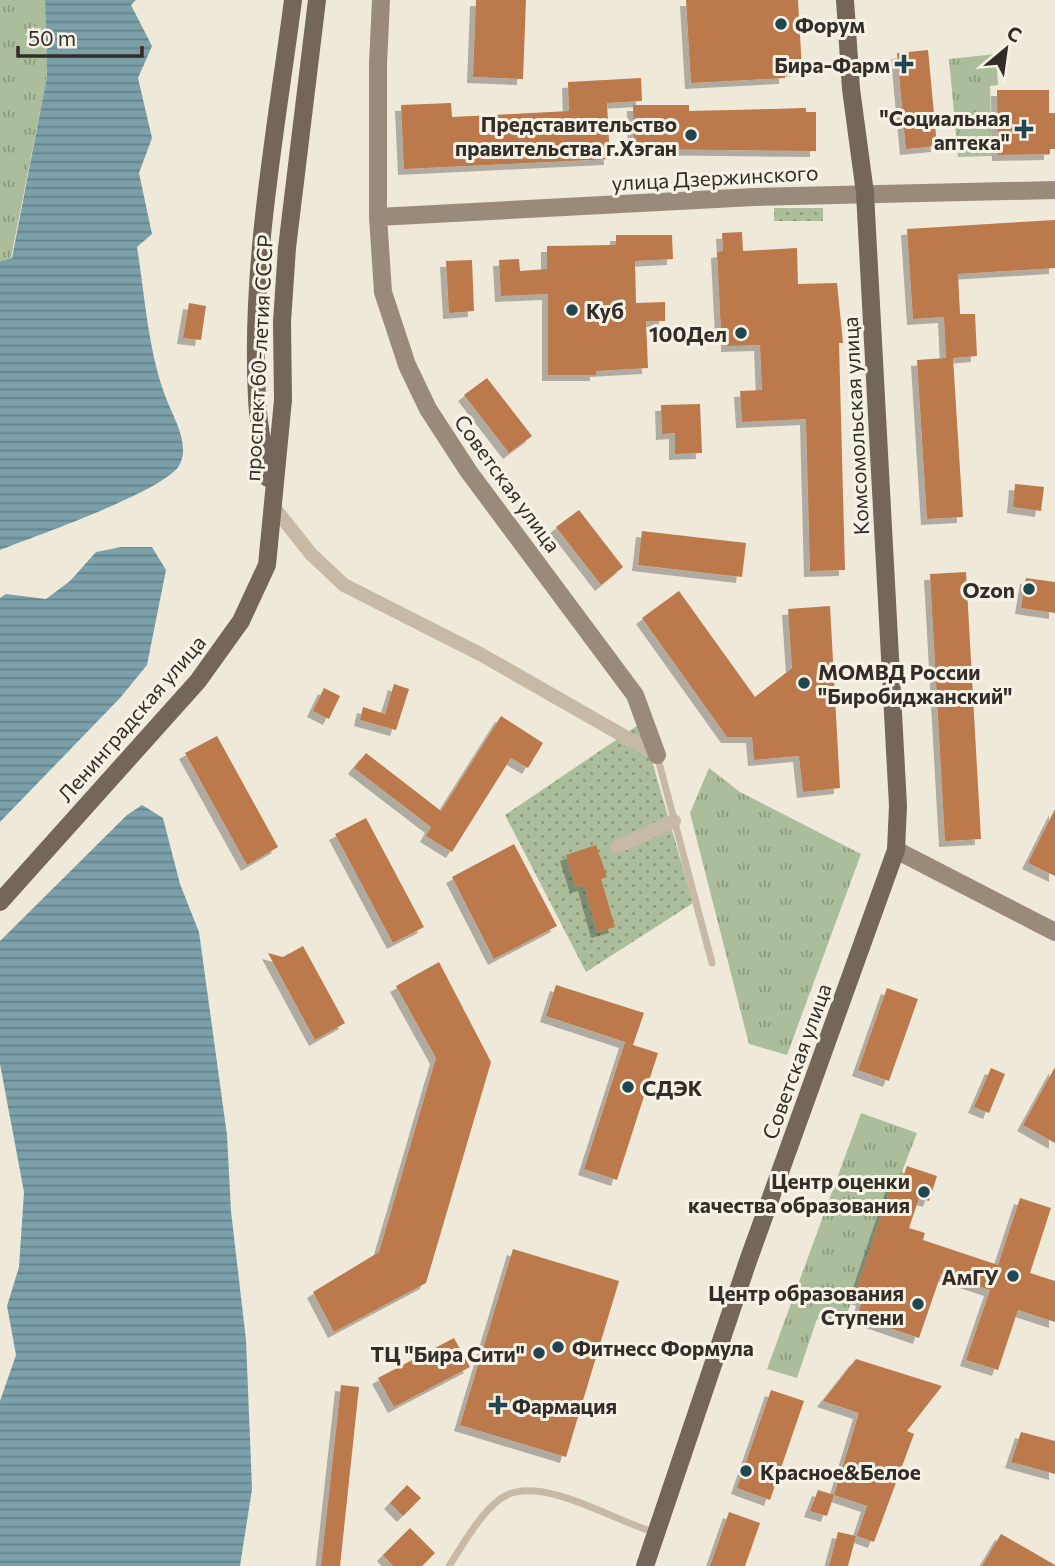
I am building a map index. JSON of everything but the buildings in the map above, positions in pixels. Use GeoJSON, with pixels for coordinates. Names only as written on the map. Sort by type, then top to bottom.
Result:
{"type":"FeatureCollection","features":[{"type":"Feature","properties":{"kind":"main road","name":"проспект 60-летия СССР"},"geometry":{"type":"LineString","coordinates":[[272,505],[257,400],[258,306],[267,192],[293,0]]}},
{"type":"Feature","properties":{"kind":"main road","name":"проспект 60-летия СССР"},"geometry":{"type":"LineString","coordinates":[[272,505],[283,400],[282,322],[292,195],[317,0]]}},
{"type":"Feature","properties":{"kind":"main road","name":"Советская улица"},"geometry":{"type":"LineString","coordinates":[[382,0],[378,64],[378,217],[383,292],[407,365],[428,409],[469,472],[635,695],[657,755]]}},
{"type":"Feature","properties":{"kind":"main road","name":"Комсомольская улица"},"geometry":{"type":"LineString","coordinates":[[845,0],[851,89],[865,193],[895,751],[896,850]]}},
{"type":"Feature","properties":{"kind":"main road","name":"улица Дзержинского"},"geometry":{"type":"LineString","coordinates":[[378,217],[865,193],[1055,191]]}},
{"type":"Feature","properties":{"kind":"main road"},"geometry":{"type":"LineString","coordinates":[[267,192],[292,195]]}},
{"type":"Feature","properties":{"kind":"main road","name":"Ленинградская улица"},"geometry":{"type":"LineString","coordinates":[[0,902],[198,681],[241,621],[267,565],[272,505]]}},
{"type":"Feature","properties":{"kind":"main road"},"geometry":{"type":"LineString","coordinates":[[896,850],[1055,932]]}},
{"type":"Feature","properties":{"kind":"main road","name":"Советская улица"},"geometry":{"type":"LineString","coordinates":[[645,1566],[748,1261],[896,850]]}},
{"type":"Feature","properties":{"kind":"street"},"geometry":{"type":"LineString","coordinates":[[272,505],[311,554],[344,585],[482,656],[657,755]]}},
{"type":"Feature","properties":{"kind":"street"},"geometry":{"type":"LineString","coordinates":[[617,847],[674,821]]}},
{"type":"Feature","properties":{"kind":"lane","name":"Советская улица"},"geometry":{"type":"LineString","coordinates":[[657,755],[712,963]]}},
{"type":"Feature","properties":{"kind":"lane"},"geometry":{"type":"LineString","coordinates":[[449,1566],[483,1514],[511,1493],[548,1492],[657,1533]]}},
{"type":"Feature","properties":{"kind":"green space"},"geometry":{"type":"Polygon","coordinates":[[[0,0],[45,0],[47,76],[11,258],[0,261],[0,0]]]}},
{"type":"Feature","properties":{"kind":"green space"},"geometry":{"type":"Polygon","coordinates":[[[996,54],[998,85],[990,86],[992,156],[958,157],[949,59],[996,54]]]}},
{"type":"Feature","properties":{"kind":"green space"},"geometry":{"type":"Polygon","coordinates":[[[774,208],[823,208],[823,221],[774,221],[774,208]]]}},
{"type":"Feature","properties":{"kind":"green space"},"geometry":{"type":"Polygon","coordinates":[[[641,723],[693,903],[586,972],[505,815],[641,723]]]}},
{"type":"Feature","properties":{"kind":"green space"},"geometry":{"type":"Polygon","coordinates":[[[709,768],[740,792],[861,854],[787,1055],[749,1044],[690,813],[709,768]]]}},
{"type":"Feature","properties":{"kind":"green space"},"geometry":{"type":"Polygon","coordinates":[[[861,1113],[917,1133],[843,1324],[817,1319],[797,1378],[767,1369],[861,1113]]]}},
{"type":"Feature","properties":{"kind":"water"},"geometry":{"type":"Polygon","coordinates":[[[45,0],[136,0],[131,5],[152,46],[138,78],[152,138],[139,173],[152,234],[137,247],[155,361],[182,439],[183,456],[170,475],[151,487],[98,512],[0,550],[0,261],[12,258],[47,76],[45,0]]]}},
{"type":"Feature","properties":{"kind":"water"},"geometry":{"type":"Polygon","coordinates":[[[121,547],[152,547],[166,570],[147,665],[120,698],[0,822],[0,598],[6,594],[46,599],[70,581],[96,552],[121,547]]]}},
{"type":"Feature","properties":{"kind":"water"},"geometry":{"type":"Polygon","coordinates":[[[142,805],[163,818],[180,884],[199,932],[227,1135],[231,1211],[246,1340],[252,1489],[240,1566],[0,1566],[0,1401],[16,1355],[7,1306],[19,1267],[24,1192],[0,1064],[0,941],[127,815],[142,805]]]}},
{"type":"Feature","properties":{"kind":"place","name":"Форум"},"geometry":{"type":"Point","coordinates":[781,24]}},
{"type":"Feature","properties":{"kind":"place","name":"Бира-Фарм"},"geometry":{"type":"Point","coordinates":[904,64]}},
{"type":"Feature","properties":{"kind":"place","name":"\"Социальная аптека\""},"geometry":{"type":"Point","coordinates":[1024,129]}},
{"type":"Feature","properties":{"kind":"place","name":"Представительство правительства г.Хэган"},"geometry":{"type":"Point","coordinates":[691,135]}},
{"type":"Feature","properties":{"kind":"place","name":"Куб"},"geometry":{"type":"Point","coordinates":[572,310]}},
{"type":"Feature","properties":{"kind":"place","name":"100Дел"},"geometry":{"type":"Point","coordinates":[741,333]}},
{"type":"Feature","properties":{"kind":"place","name":"Ozon"},"geometry":{"type":"Point","coordinates":[1029,589]}},
{"type":"Feature","properties":{"kind":"place","name":"МОМВД России \"Биробиджанский\""},"geometry":{"type":"Point","coordinates":[804,683]}},
{"type":"Feature","properties":{"kind":"place","name":"СДЭК"},"geometry":{"type":"Point","coordinates":[628,1087]}},
{"type":"Feature","properties":{"kind":"place","name":"Центр оценки качества образования"},"geometry":{"type":"Point","coordinates":[924,1192]}},
{"type":"Feature","properties":{"kind":"place","name":"АмГУ"},"geometry":{"type":"Point","coordinates":[1013,1276]}},
{"type":"Feature","properties":{"kind":"place","name":"Центр образования Ступени"},"geometry":{"type":"Point","coordinates":[918,1304]}},
{"type":"Feature","properties":{"kind":"place","name":"Фитнесс Формула"},"geometry":{"type":"Point","coordinates":[558,1347]}},
{"type":"Feature","properties":{"kind":"place","name":"ТЦ \"Бира Сити\""},"geometry":{"type":"Point","coordinates":[539,1353]}},
{"type":"Feature","properties":{"kind":"place","name":"Фармация"},"geometry":{"type":"Point","coordinates":[498,1405]}},
{"type":"Feature","properties":{"kind":"place","name":"Красное&Белое"},"geometry":{"type":"Point","coordinates":[746,1471]}}]}
